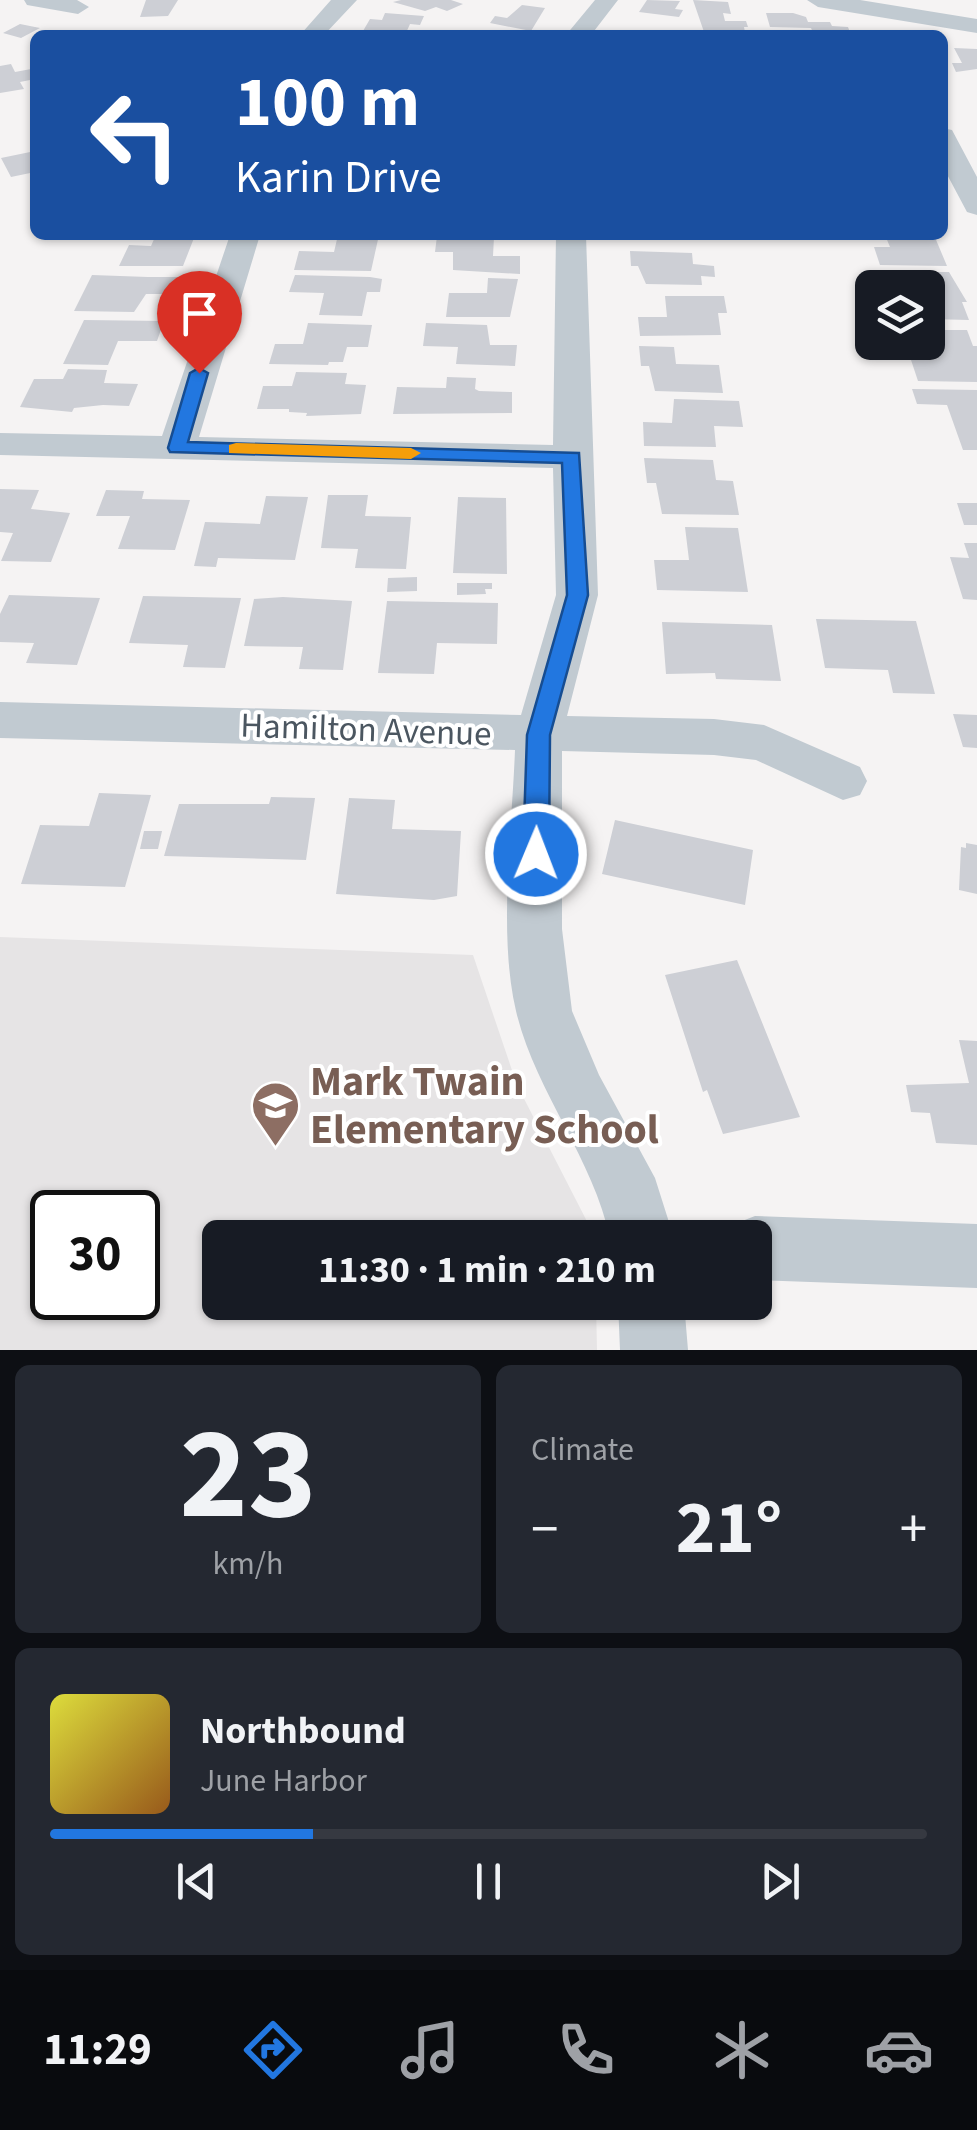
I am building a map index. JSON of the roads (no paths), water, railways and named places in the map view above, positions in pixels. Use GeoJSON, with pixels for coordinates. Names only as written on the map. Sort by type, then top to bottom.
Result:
{"type":"FeatureCollection","features":[{"type":"Feature","properties":{"kind":"street"},"geometry":{"type":"LineString","coordinates":[[35,0],[78,7]]}},
{"type":"Feature","properties":{"kind":"street"},"geometry":{"type":"LineString","coordinates":[[316,30],[330,11],[346,0]]}},
{"type":"Feature","properties":{"kind":"street"},"geometry":{"type":"LineString","coordinates":[[582,30],[607,0]]}},
{"type":"Feature","properties":{"kind":"street"},"geometry":{"type":"LineString","coordinates":[[818,0],[977,26]]}},
{"type":"Feature","properties":{"kind":"street"},"geometry":{"type":"LineString","coordinates":[[948,148],[977,206]]}},
{"type":"Feature","properties":{"kind":"street"},"geometry":{"type":"LineString","coordinates":[[177,448],[243,240]]}},
{"type":"Feature","properties":{"kind":"street"},"geometry":{"type":"LineString","coordinates":[[572,240],[572,457],[578,595],[538,735],[535,929],[544,1011],[578,1094],[633,1200],[638,1220]]}},
{"type":"Feature","properties":{"kind":"street"},"geometry":{"type":"LineString","coordinates":[[0,444],[572,457]]}},
{"type":"Feature","properties":{"kind":"street","name":"Hamilton Avenue"},"geometry":{"type":"LineString","coordinates":[[0,720],[714,737],[764,743],[843,781]]}},
{"type":"Feature","properties":{"kind":"street"},"geometry":{"type":"LineString","coordinates":[[772,1249],[977,1256]]}},
{"type":"Feature","properties":{"kind":"street"},"geometry":{"type":"LineString","coordinates":[[652,1320],[654,1350]]}},
{"type":"Feature","properties":{"kind":"place","name":"Mark Twain Elementary School"},"geometry":{"type":"Point","coordinates":[275,1148]}}]}
